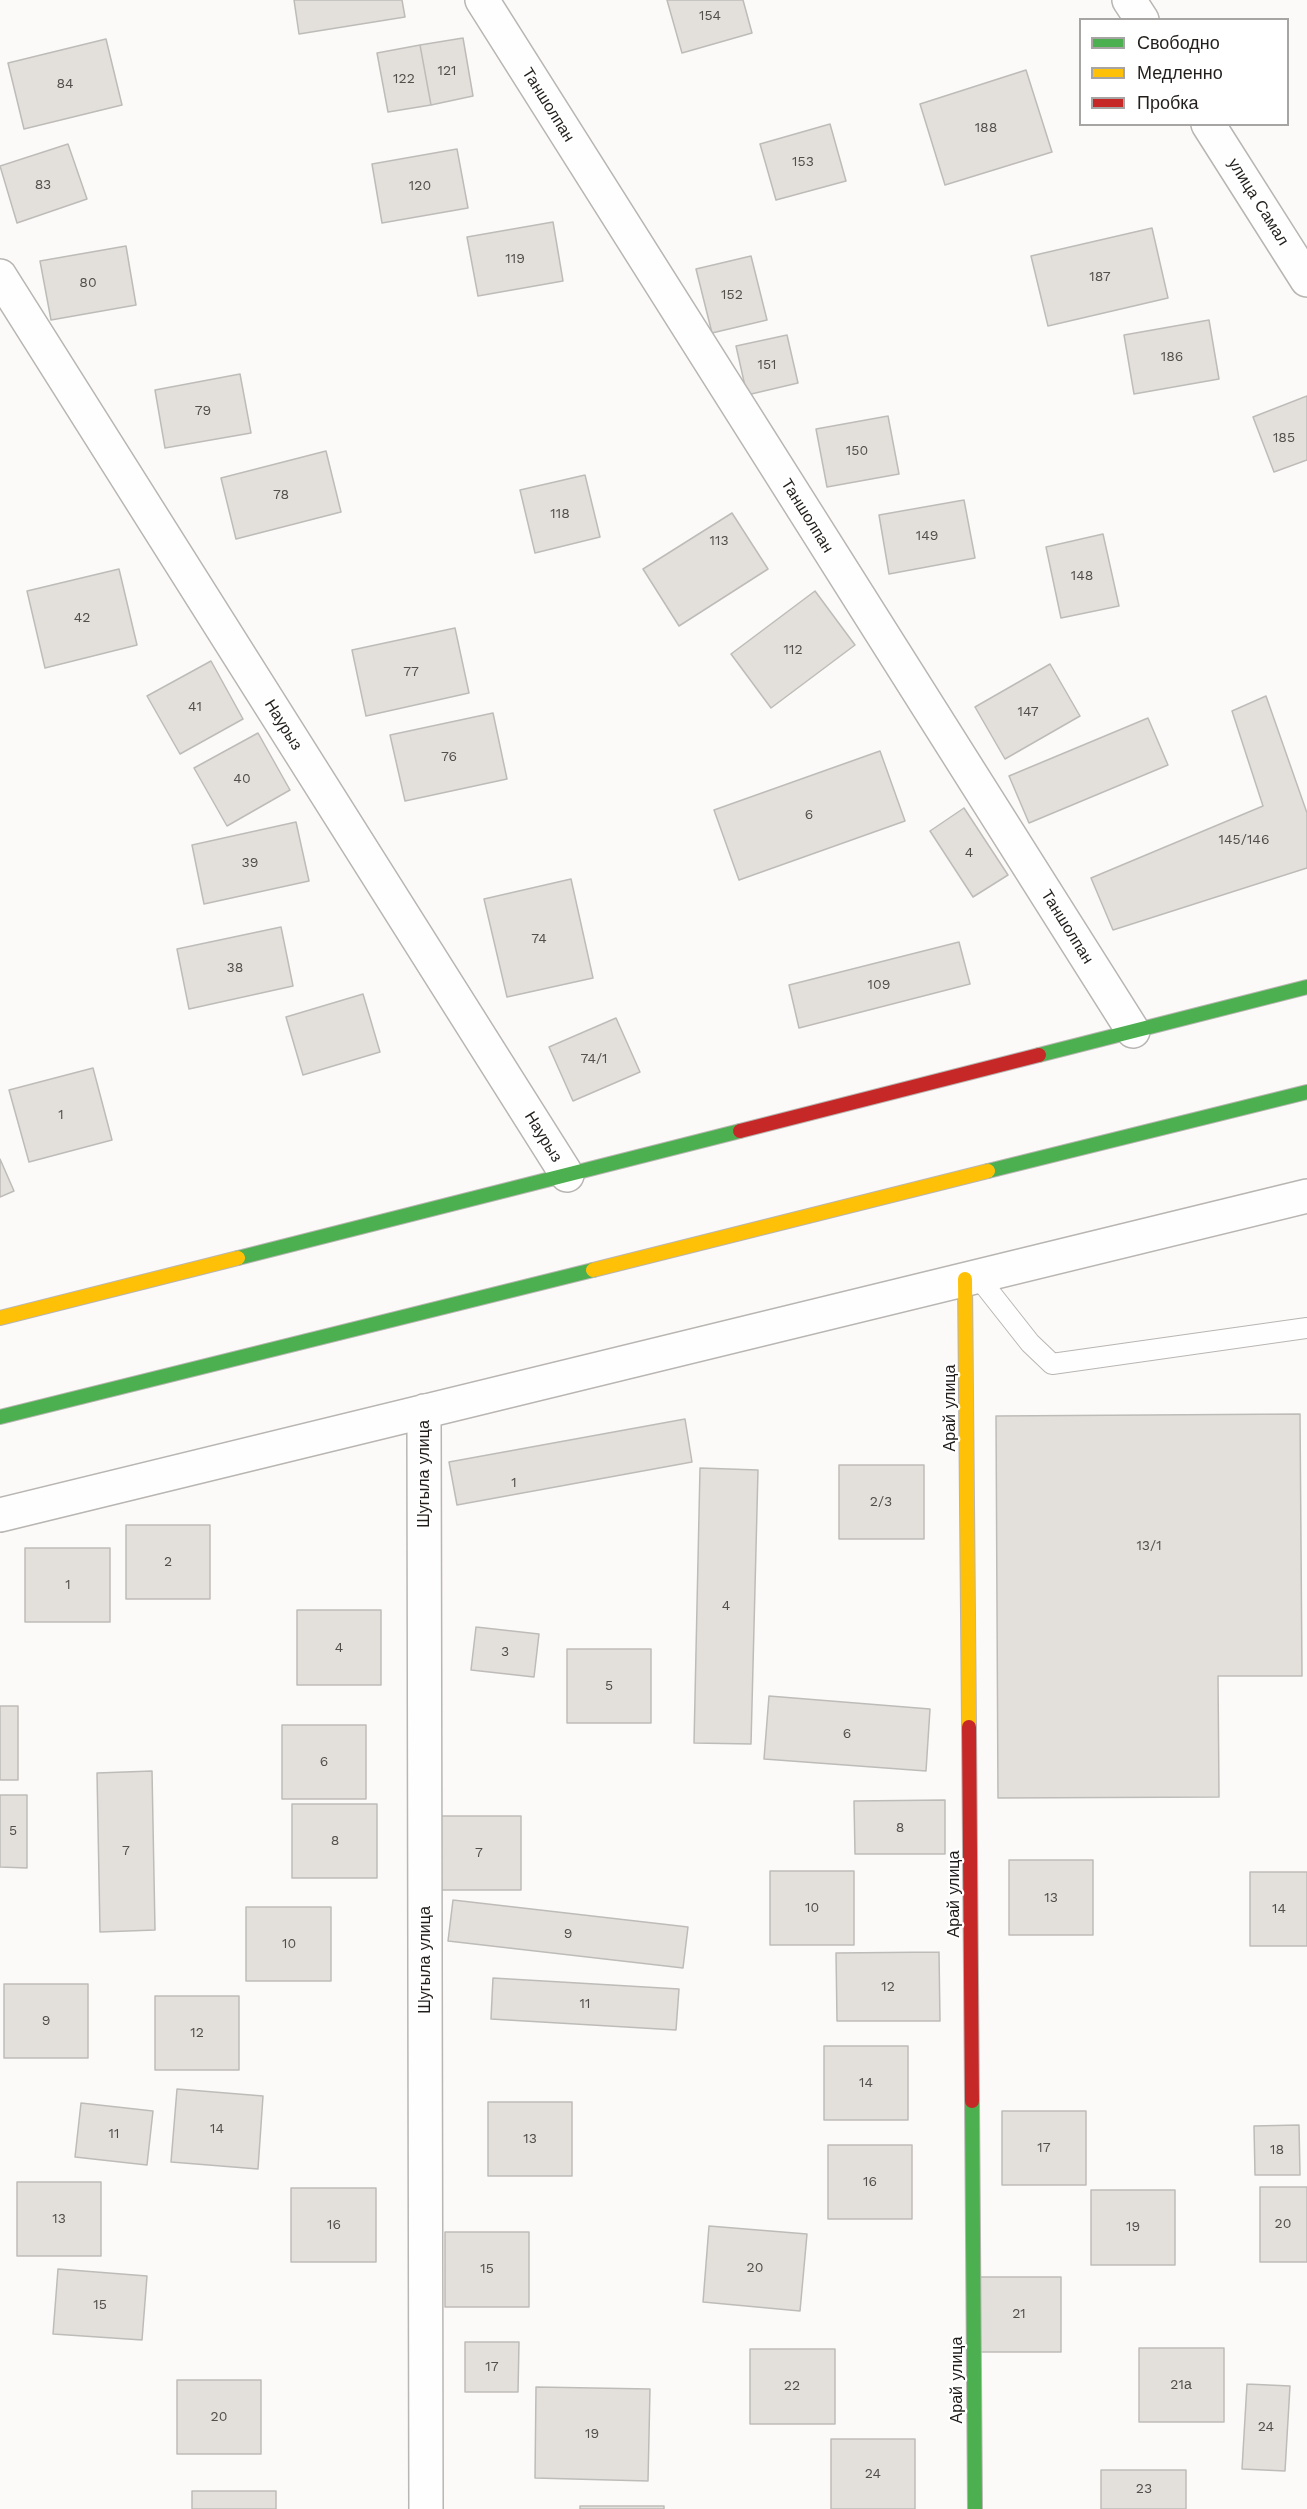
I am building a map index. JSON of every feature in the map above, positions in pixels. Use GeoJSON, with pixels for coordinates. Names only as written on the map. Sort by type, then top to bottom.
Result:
{"type":"FeatureCollection","features":[{"type":"Feature","properties":{"kind":"street","name":"Таншолпан"},"geometry":{"type":"LineString","coordinates":[[482,0],[1132,1031]]}},
{"type":"Feature","properties":{"kind":"street"},"geometry":{"type":"LineString","coordinates":[[1129,0],[1141,18]]}},
{"type":"Feature","properties":{"kind":"street","name":"улица Самал"},"geometry":{"type":"LineString","coordinates":[[1209,126],[1307,280]]}},
{"type":"Feature","properties":{"kind":"street","name":"Наурыз"},"geometry":{"type":"LineString","coordinates":[[0,276],[567,1175]]}},
{"type":"Feature","properties":{"kind":"street"},"geometry":{"type":"LineString","coordinates":[[0,1318],[1307,987]]}},
{"type":"Feature","properties":{"kind":"street"},"geometry":{"type":"LineString","coordinates":[[0,1417],[1307,1092]]}},
{"type":"Feature","properties":{"kind":"street"},"geometry":{"type":"LineString","coordinates":[[0,1515],[1307,1196]]}},
{"type":"Feature","properties":{"kind":"street","name":"Арай улица"},"geometry":{"type":"LineString","coordinates":[[972,1278],[975,2509]]}},
{"type":"Feature","properties":{"kind":"street","name":"Шугыла улица"},"geometry":{"type":"LineString","coordinates":[[424,1411],[426,2509]]}},
{"type":"Feature","properties":{"kind":"lane"},"geometry":{"type":"LineString","coordinates":[[972,1278],[1030,1343],[1052,1364],[1307,1328]]}},
{"type":"Feature","properties":{"kind":"building"},"geometry":{"type":"Polygon","coordinates":[[[294,0],[402,0],[405,17],[299,34],[294,0]]]}},
{"type":"Feature","properties":{"kind":"building"},"geometry":{"type":"Polygon","coordinates":[[[667,0],[743,0],[752,33],[682,53],[667,0]]]}},
{"type":"Feature","properties":{"kind":"building"},"geometry":{"type":"Polygon","coordinates":[[[463,38],[473,96],[431,105],[420,45],[463,38]]]}},
{"type":"Feature","properties":{"kind":"building"},"geometry":{"type":"Polygon","coordinates":[[[106,39],[122,105],[24,129],[8,63],[106,39]]]}},
{"type":"Feature","properties":{"kind":"building"},"geometry":{"type":"Polygon","coordinates":[[[420,45],[431,105],[388,112],[377,53],[420,45]]]}},
{"type":"Feature","properties":{"kind":"building"},"geometry":{"type":"Polygon","coordinates":[[[1026,70],[1052,152],[945,185],[920,104],[1026,70]]]}},
{"type":"Feature","properties":{"kind":"building"},"geometry":{"type":"Polygon","coordinates":[[[830,124],[846,181],[776,200],[760,144],[830,124]]]}},
{"type":"Feature","properties":{"kind":"building"},"geometry":{"type":"Polygon","coordinates":[[[68,144],[87,199],[17,223],[0,166],[68,144]]]}},
{"type":"Feature","properties":{"kind":"building"},"geometry":{"type":"Polygon","coordinates":[[[457,149],[468,208],[382,223],[372,164],[457,149]]]}},
{"type":"Feature","properties":{"kind":"building"},"geometry":{"type":"Polygon","coordinates":[[[553,222],[563,281],[478,296],[467,237],[553,222]]]}},
{"type":"Feature","properties":{"kind":"building"},"geometry":{"type":"Polygon","coordinates":[[[1152,228],[1168,298],[1048,326],[1031,256],[1152,228]]]}},
{"type":"Feature","properties":{"kind":"building"},"geometry":{"type":"Polygon","coordinates":[[[126,246],[136,305],[51,320],[40,261],[126,246]]]}},
{"type":"Feature","properties":{"kind":"building"},"geometry":{"type":"Polygon","coordinates":[[[751,256],[767,320],[712,333],[696,269],[751,256]]]}},
{"type":"Feature","properties":{"kind":"building"},"geometry":{"type":"Polygon","coordinates":[[[1209,320],[1219,379],[1134,394],[1124,335],[1209,320]]]}},
{"type":"Feature","properties":{"kind":"building"},"geometry":{"type":"Polygon","coordinates":[[[787,335],[798,383],[747,395],[736,346],[787,335]]]}},
{"type":"Feature","properties":{"kind":"building"},"geometry":{"type":"Polygon","coordinates":[[[240,374],[251,433],[165,448],[155,390],[240,374]]]}},
{"type":"Feature","properties":{"kind":"building"},"geometry":{"type":"Polygon","coordinates":[[[1307,396],[1307,460],[1274,472],[1253,417],[1307,396]]]}},
{"type":"Feature","properties":{"kind":"building"},"geometry":{"type":"Polygon","coordinates":[[[888,416],[899,474],[827,487],[816,429],[888,416]]]}},
{"type":"Feature","properties":{"kind":"building"},"geometry":{"type":"Polygon","coordinates":[[[326,451],[341,512],[236,539],[221,478],[326,451]]]}},
{"type":"Feature","properties":{"kind":"building"},"geometry":{"type":"Polygon","coordinates":[[[585,475],[600,537],[535,553],[520,490],[585,475]]]}},
{"type":"Feature","properties":{"kind":"building"},"geometry":{"type":"Polygon","coordinates":[[[964,500],[975,558],[889,574],[879,515],[964,500]]]}},
{"type":"Feature","properties":{"kind":"building"},"geometry":{"type":"Polygon","coordinates":[[[732,513],[768,569],[679,626],[643,569],[732,513]]]}},
{"type":"Feature","properties":{"kind":"building"},"geometry":{"type":"Polygon","coordinates":[[[1103,534],[1119,606],[1061,618],[1046,547],[1103,534]]]}},
{"type":"Feature","properties":{"kind":"building"},"geometry":{"type":"Polygon","coordinates":[[[119,569],[137,645],[45,668],[27,591],[119,569]]]}},
{"type":"Feature","properties":{"kind":"building"},"geometry":{"type":"Polygon","coordinates":[[[815,591],[855,645],[771,708],[731,654],[815,591]]]}},
{"type":"Feature","properties":{"kind":"building"},"geometry":{"type":"Polygon","coordinates":[[[455,628],[469,693],[366,716],[352,650],[455,628]]]}},
{"type":"Feature","properties":{"kind":"building"},"geometry":{"type":"Polygon","coordinates":[[[211,661],[243,719],[180,754],[147,696],[211,661]]]}},
{"type":"Feature","properties":{"kind":"building"},"geometry":{"type":"Polygon","coordinates":[[[1050,664],[1080,716],[1005,759],[975,707],[1050,664]]]}},
{"type":"Feature","properties":{"kind":"building"},"geometry":{"type":"Polygon","coordinates":[[[1266,696],[1307,813],[1307,868],[1113,930],[1091,878],[1263,806],[1232,711],[1266,696]]]}},
{"type":"Feature","properties":{"kind":"building"},"geometry":{"type":"Polygon","coordinates":[[[493,713],[507,779],[405,801],[390,735],[493,713]]]}},
{"type":"Feature","properties":{"kind":"building"},"geometry":{"type":"Polygon","coordinates":[[[1148,718],[1168,765],[1029,823],[1009,776],[1148,718]]]}},
{"type":"Feature","properties":{"kind":"building"},"geometry":{"type":"Polygon","coordinates":[[[258,733],[290,790],[227,826],[194,768],[258,733]]]}},
{"type":"Feature","properties":{"kind":"building"},"geometry":{"type":"Polygon","coordinates":[[[880,751],[905,821],[739,880],[714,810],[880,751]]]}},
{"type":"Feature","properties":{"kind":"building"},"geometry":{"type":"Polygon","coordinates":[[[964,808],[1008,875],[973,897],[930,831],[964,808]]]}},
{"type":"Feature","properties":{"kind":"building"},"geometry":{"type":"Polygon","coordinates":[[[296,822],[309,881],[204,904],[192,845],[296,822]]]}},
{"type":"Feature","properties":{"kind":"building"},"geometry":{"type":"Polygon","coordinates":[[[571,879],[593,978],[507,997],[484,899],[571,879]]]}},
{"type":"Feature","properties":{"kind":"building"},"geometry":{"type":"Polygon","coordinates":[[[281,927],[293,986],[189,1009],[177,949],[281,927]]]}},
{"type":"Feature","properties":{"kind":"building"},"geometry":{"type":"Polygon","coordinates":[[[959,942],[970,984],[799,1028],[789,985],[959,942]]]}},
{"type":"Feature","properties":{"kind":"building"},"geometry":{"type":"Polygon","coordinates":[[[363,994],[380,1052],[303,1075],[286,1017],[363,994]]]}},
{"type":"Feature","properties":{"kind":"building"},"geometry":{"type":"Polygon","coordinates":[[[616,1018],[640,1072],[573,1101],[549,1047],[616,1018]]]}},
{"type":"Feature","properties":{"kind":"building"},"geometry":{"type":"Polygon","coordinates":[[[93,1068],[112,1140],[29,1162],[9,1090],[93,1068]]]}},
{"type":"Feature","properties":{"kind":"building"},"geometry":{"type":"Polygon","coordinates":[[[0,1159],[14,1191],[0,1197],[0,1159]]]}},
{"type":"Feature","properties":{"kind":"building"},"geometry":{"type":"Polygon","coordinates":[[[1300,1414],[1302,1676],[1218,1676],[1219,1797],[998,1798],[996,1416],[1300,1414]]]}},
{"type":"Feature","properties":{"kind":"building"},"geometry":{"type":"Polygon","coordinates":[[[685,1419],[692,1462],[457,1505],[449,1462],[685,1419]]]}},
{"type":"Feature","properties":{"kind":"building"},"geometry":{"type":"Polygon","coordinates":[[[839,1465],[924,1465],[924,1539],[839,1539],[839,1465]]]}},
{"type":"Feature","properties":{"kind":"building"},"geometry":{"type":"Polygon","coordinates":[[[700,1468],[758,1470],[751,1744],[694,1743],[700,1468]]]}},
{"type":"Feature","properties":{"kind":"building"},"geometry":{"type":"Polygon","coordinates":[[[126,1525],[210,1525],[210,1599],[126,1599],[126,1525]]]}},
{"type":"Feature","properties":{"kind":"building"},"geometry":{"type":"Polygon","coordinates":[[[25,1548],[110,1548],[110,1622],[25,1622],[25,1548]]]}},
{"type":"Feature","properties":{"kind":"building"},"geometry":{"type":"Polygon","coordinates":[[[297,1610],[381,1610],[381,1685],[297,1685],[297,1610]]]}},
{"type":"Feature","properties":{"kind":"building"},"geometry":{"type":"Polygon","coordinates":[[[476,1627],[539,1634],[534,1677],[471,1670],[476,1627]]]}},
{"type":"Feature","properties":{"kind":"building"},"geometry":{"type":"Polygon","coordinates":[[[567,1649],[651,1649],[651,1723],[567,1723],[567,1649]]]}},
{"type":"Feature","properties":{"kind":"building"},"geometry":{"type":"Polygon","coordinates":[[[769,1696],[930,1709],[926,1771],[764,1759],[769,1696]]]}},
{"type":"Feature","properties":{"kind":"building"},"geometry":{"type":"Polygon","coordinates":[[[0,1706],[18,1706],[18,1780],[0,1780],[0,1706]]]}},
{"type":"Feature","properties":{"kind":"building"},"geometry":{"type":"Polygon","coordinates":[[[282,1725],[366,1725],[366,1799],[282,1799],[282,1725]]]}},
{"type":"Feature","properties":{"kind":"building"},"geometry":{"type":"Polygon","coordinates":[[[152,1771],[155,1930],[100,1932],[97,1773],[152,1771]]]}},
{"type":"Feature","properties":{"kind":"building"},"geometry":{"type":"Polygon","coordinates":[[[0,1795],[27,1795],[27,1868],[0,1867],[0,1795]]]}},
{"type":"Feature","properties":{"kind":"building"},"geometry":{"type":"Polygon","coordinates":[[[945,1800],[945,1854],[855,1854],[854,1801],[945,1800]]]}},
{"type":"Feature","properties":{"kind":"building"},"geometry":{"type":"Polygon","coordinates":[[[292,1804],[377,1804],[377,1878],[292,1878],[292,1804]]]}},
{"type":"Feature","properties":{"kind":"building"},"geometry":{"type":"Polygon","coordinates":[[[437,1816],[521,1816],[521,1890],[437,1890],[437,1816]]]}},
{"type":"Feature","properties":{"kind":"building"},"geometry":{"type":"Polygon","coordinates":[[[1009,1860],[1093,1860],[1093,1935],[1009,1935],[1009,1860]]]}},
{"type":"Feature","properties":{"kind":"building"},"geometry":{"type":"Polygon","coordinates":[[[770,1871],[854,1871],[854,1945],[770,1945],[770,1871]]]}},
{"type":"Feature","properties":{"kind":"building"},"geometry":{"type":"Polygon","coordinates":[[[1250,1872],[1307,1872],[1307,1946],[1250,1946],[1250,1872]]]}},
{"type":"Feature","properties":{"kind":"building"},"geometry":{"type":"Polygon","coordinates":[[[453,1900],[688,1927],[683,1968],[448,1941],[453,1900]]]}},
{"type":"Feature","properties":{"kind":"building"},"geometry":{"type":"Polygon","coordinates":[[[246,1907],[331,1907],[331,1981],[246,1981],[246,1907]]]}},
{"type":"Feature","properties":{"kind":"building"},"geometry":{"type":"Polygon","coordinates":[[[939,1952],[940,2021],[837,2021],[836,1953],[939,1952]]]}},
{"type":"Feature","properties":{"kind":"building"},"geometry":{"type":"Polygon","coordinates":[[[493,1978],[679,1989],[676,2030],[491,2019],[493,1978]]]}},
{"type":"Feature","properties":{"kind":"building"},"geometry":{"type":"Polygon","coordinates":[[[4,1984],[88,1984],[88,2058],[4,2058],[4,1984]]]}},
{"type":"Feature","properties":{"kind":"building"},"geometry":{"type":"Polygon","coordinates":[[[155,1996],[239,1996],[239,2070],[155,2070],[155,1996]]]}},
{"type":"Feature","properties":{"kind":"building"},"geometry":{"type":"Polygon","coordinates":[[[824,2046],[908,2046],[908,2120],[824,2120],[824,2046]]]}},
{"type":"Feature","properties":{"kind":"building"},"geometry":{"type":"Polygon","coordinates":[[[177,2089],[263,2096],[258,2169],[171,2162],[177,2089]]]}},
{"type":"Feature","properties":{"kind":"building"},"geometry":{"type":"Polygon","coordinates":[[[488,2102],[572,2102],[572,2176],[488,2176],[488,2102]]]}},
{"type":"Feature","properties":{"kind":"building"},"geometry":{"type":"Polygon","coordinates":[[[81,2103],[153,2111],[147,2165],[75,2157],[81,2103]]]}},
{"type":"Feature","properties":{"kind":"building"},"geometry":{"type":"Polygon","coordinates":[[[1002,2111],[1086,2111],[1086,2185],[1002,2185],[1002,2111]]]}},
{"type":"Feature","properties":{"kind":"building"},"geometry":{"type":"Polygon","coordinates":[[[1299,2125],[1300,2175],[1255,2175],[1254,2126],[1299,2125]]]}},
{"type":"Feature","properties":{"kind":"building"},"geometry":{"type":"Polygon","coordinates":[[[828,2145],[912,2145],[912,2219],[828,2219],[828,2145]]]}},
{"type":"Feature","properties":{"kind":"building"},"geometry":{"type":"Polygon","coordinates":[[[17,2182],[101,2182],[101,2256],[17,2256],[17,2182]]]}},
{"type":"Feature","properties":{"kind":"building"},"geometry":{"type":"Polygon","coordinates":[[[1260,2187],[1307,2187],[1307,2262],[1260,2262],[1260,2187]]]}},
{"type":"Feature","properties":{"kind":"building"},"geometry":{"type":"Polygon","coordinates":[[[291,2188],[376,2188],[376,2262],[291,2262],[291,2188]]]}},
{"type":"Feature","properties":{"kind":"building"},"geometry":{"type":"Polygon","coordinates":[[[1091,2190],[1175,2190],[1175,2265],[1091,2265],[1091,2190]]]}},
{"type":"Feature","properties":{"kind":"building"},"geometry":{"type":"Polygon","coordinates":[[[709,2226],[807,2234],[800,2311],[703,2302],[709,2226]]]}},
{"type":"Feature","properties":{"kind":"building"},"geometry":{"type":"Polygon","coordinates":[[[445,2232],[529,2232],[529,2307],[445,2307],[445,2232]]]}},
{"type":"Feature","properties":{"kind":"building"},"geometry":{"type":"Polygon","coordinates":[[[58,2269],[147,2276],[142,2340],[53,2334],[58,2269]]]}},
{"type":"Feature","properties":{"kind":"building"},"geometry":{"type":"Polygon","coordinates":[[[976,2277],[1061,2277],[1061,2352],[976,2352],[976,2277]]]}},
{"type":"Feature","properties":{"kind":"building"},"geometry":{"type":"Polygon","coordinates":[[[465,2342],[519,2342],[518,2392],[465,2392],[465,2342]]]}},
{"type":"Feature","properties":{"kind":"building"},"geometry":{"type":"Polygon","coordinates":[[[1139,2348],[1224,2348],[1224,2422],[1139,2422],[1139,2348]]]}},
{"type":"Feature","properties":{"kind":"building"},"geometry":{"type":"Polygon","coordinates":[[[750,2349],[835,2349],[835,2424],[750,2424],[750,2349]]]}},
{"type":"Feature","properties":{"kind":"building"},"geometry":{"type":"Polygon","coordinates":[[[177,2380],[261,2380],[261,2454],[177,2454],[177,2380]]]}},
{"type":"Feature","properties":{"kind":"building"},"geometry":{"type":"Polygon","coordinates":[[[1247,2384],[1290,2386],[1285,2471],[1242,2469],[1247,2384]]]}},
{"type":"Feature","properties":{"kind":"building"},"geometry":{"type":"Polygon","coordinates":[[[536,2387],[650,2389],[648,2481],[535,2478],[536,2387]]]}},
{"type":"Feature","properties":{"kind":"building"},"geometry":{"type":"Polygon","coordinates":[[[831,2439],[915,2439],[915,2509],[831,2509],[831,2439]]]}},
{"type":"Feature","properties":{"kind":"building"},"geometry":{"type":"Polygon","coordinates":[[[1101,2470],[1186,2470],[1186,2509],[1101,2509],[1101,2470]]]}},
{"type":"Feature","properties":{"kind":"building"},"geometry":{"type":"Polygon","coordinates":[[[192,2491],[276,2491],[276,2509],[192,2509],[192,2491]]]}},
{"type":"Feature","properties":{"kind":"building"},"geometry":{"type":"Polygon","coordinates":[[[580,2506],[664,2506],[664,2509],[580,2509],[580,2506]]]}},
{"type":"Feature","properties":{"kind":"traffic: fast"},"geometry":{"type":"LineString","coordinates":[[1039,1055],[1307,987]]}},
{"type":"Feature","properties":{"kind":"traffic: fast"},"geometry":{"type":"LineString","coordinates":[[988,1171],[1307,1092]]}},
{"type":"Feature","properties":{"kind":"traffic: fast"},"geometry":{"type":"LineString","coordinates":[[238,1258],[740,1131]]}},
{"type":"Feature","properties":{"kind":"traffic: fast"},"geometry":{"type":"LineString","coordinates":[[0,1417],[593,1270]]}},
{"type":"Feature","properties":{"kind":"traffic: fast"},"geometry":{"type":"LineString","coordinates":[[972,2101],[975,2509]]}},
{"type":"Feature","properties":{"kind":"traffic: slow"},"geometry":{"type":"LineString","coordinates":[[593,1270],[988,1171]]}},
{"type":"Feature","properties":{"kind":"traffic: slow"},"geometry":{"type":"LineString","coordinates":[[0,1318],[238,1258]]}},
{"type":"Feature","properties":{"kind":"traffic: slow"},"geometry":{"type":"LineString","coordinates":[[965,1279],[969,1727]]}},
{"type":"Feature","properties":{"kind":"traffic: jam"},"geometry":{"type":"LineString","coordinates":[[740,1131],[1039,1055]]}},
{"type":"Feature","properties":{"kind":"traffic: jam"},"geometry":{"type":"LineString","coordinates":[[969,1727],[972,2101]]}}]}
